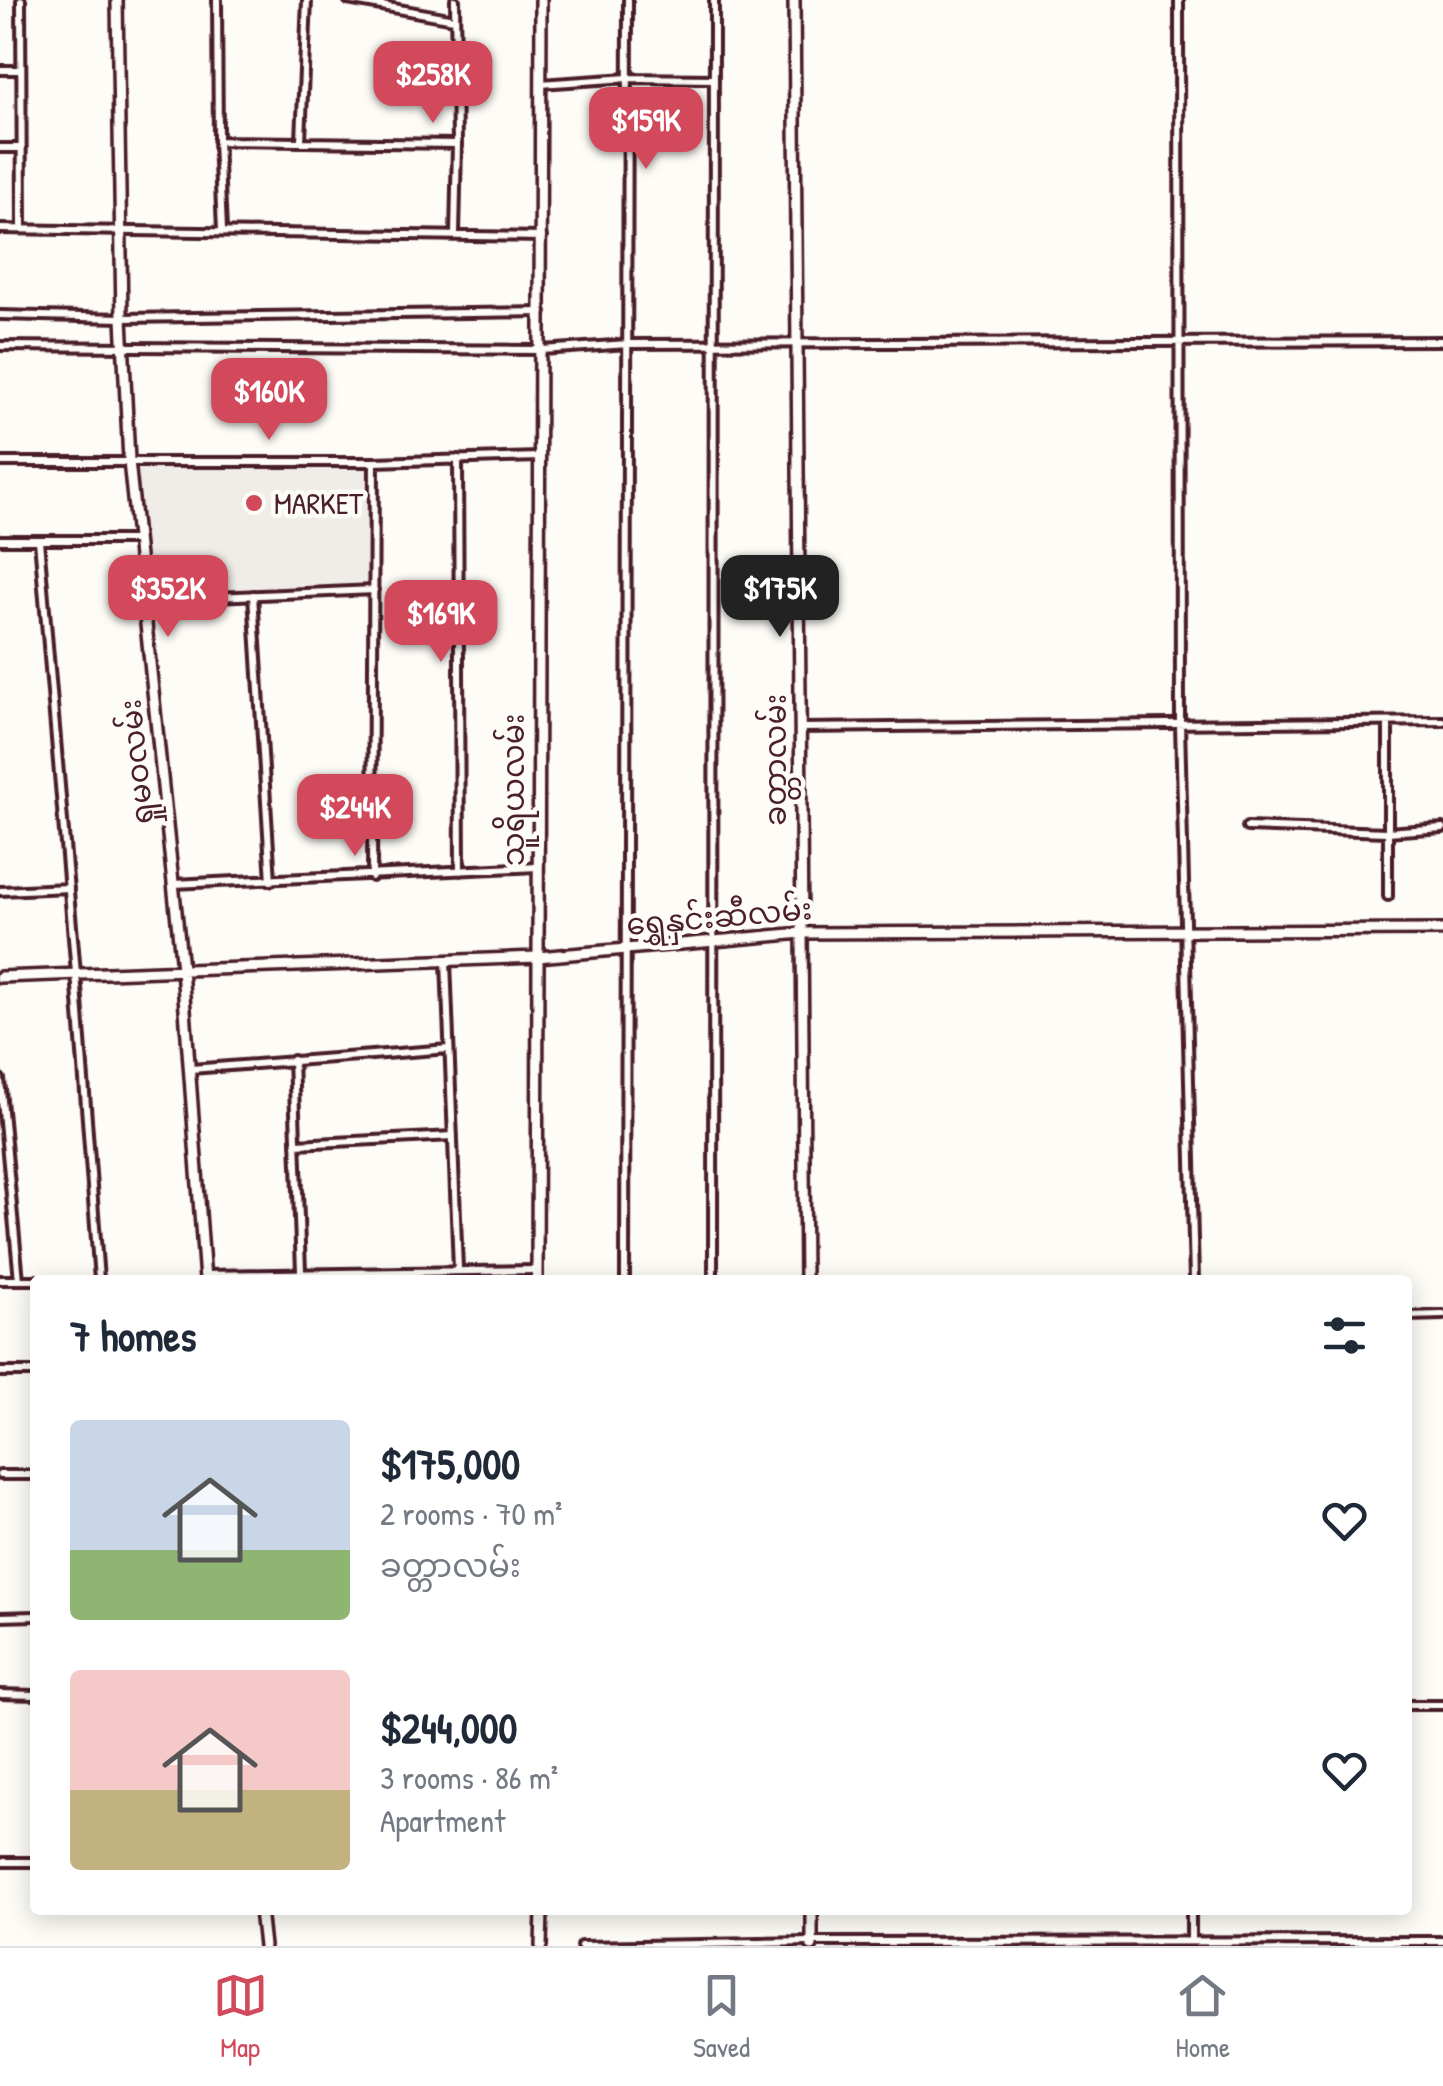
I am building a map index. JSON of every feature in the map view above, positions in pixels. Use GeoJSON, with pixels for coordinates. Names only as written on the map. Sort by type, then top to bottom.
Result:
{"type":"FeatureCollection","features":[{"type":"Feature","properties":{"kind":"street"},"geometry":{"type":"LineString","coordinates":[[22,0],[22,229]]}},
{"type":"Feature","properties":{"kind":"street","name":"ရှုမဝလမ်း"},"geometry":{"type":"LineString","coordinates":[[117,0],[122,318],[129,461],[182,968],[205,1275]]}},
{"type":"Feature","properties":{"kind":"street"},"geometry":{"type":"LineString","coordinates":[[217,0],[222,230]]}},
{"type":"Feature","properties":{"kind":"street"},"geometry":{"type":"LineString","coordinates":[[301,140],[307,0]]}},
{"type":"Feature","properties":{"kind":"street"},"geometry":{"type":"LineString","coordinates":[[348,0],[454,20]]}},
{"type":"Feature","properties":{"kind":"street"},"geometry":{"type":"LineString","coordinates":[[454,0],[455,234]]}},
{"type":"Feature","properties":{"kind":"street","name":"သူရိယလမ်း"},"geometry":{"type":"LineString","coordinates":[[538,1275],[542,0]]}},
{"type":"Feature","properties":{"kind":"street"},"geometry":{"type":"LineString","coordinates":[[625,1275],[628,0]]}},
{"type":"Feature","properties":{"kind":"street"},"geometry":{"type":"LineString","coordinates":[[713,1275],[714,0]]}},
{"type":"Feature","properties":{"kind":"street","name":"ခတ္တာလမ်း"},"geometry":{"type":"LineString","coordinates":[[794,0],[806,1275]]}},
{"type":"Feature","properties":{"kind":"street"},"geometry":{"type":"LineString","coordinates":[[1178,0],[1180,724],[1194,1275]]}},
{"type":"Feature","properties":{"kind":"street"},"geometry":{"type":"LineString","coordinates":[[0,70],[20,70]]}},
{"type":"Feature","properties":{"kind":"street"},"geometry":{"type":"LineString","coordinates":[[540,84],[628,78],[714,79]]}},
{"type":"Feature","properties":{"kind":"street"},"geometry":{"type":"LineString","coordinates":[[218,142],[457,144]]}},
{"type":"Feature","properties":{"kind":"street"},"geometry":{"type":"LineString","coordinates":[[0,148],[22,148]]}},
{"type":"Feature","properties":{"kind":"street"},"geometry":{"type":"LineString","coordinates":[[0,229],[543,237]]}},
{"type":"Feature","properties":{"kind":"street"},"geometry":{"type":"LineString","coordinates":[[0,315],[122,318],[543,312]]}},
{"type":"Feature","properties":{"kind":"street"},"geometry":{"type":"LineString","coordinates":[[0,346],[542,350],[628,344],[1443,341]]}},
{"type":"Feature","properties":{"kind":"street"},"geometry":{"type":"LineString","coordinates":[[0,462],[374,462],[539,456]]}},
{"type":"Feature","properties":{"kind":"street"},"geometry":{"type":"LineString","coordinates":[[458,459],[460,871]]}},
{"type":"Feature","properties":{"kind":"street"},"geometry":{"type":"LineString","coordinates":[[372,877],[374,462]]}},
{"type":"Feature","properties":{"kind":"street"},"geometry":{"type":"LineString","coordinates":[[0,540],[138,540]]}},
{"type":"Feature","properties":{"kind":"street"},"geometry":{"type":"LineString","coordinates":[[38,540],[99,1275]]}},
{"type":"Feature","properties":{"kind":"street"},"geometry":{"type":"LineString","coordinates":[[144,600],[374,590]]}},
{"type":"Feature","properties":{"kind":"street"},"geometry":{"type":"LineString","coordinates":[[253,595],[271,880]]}},
{"type":"Feature","properties":{"kind":"street"},"geometry":{"type":"LineString","coordinates":[[800,728],[1443,721]]}},
{"type":"Feature","properties":{"kind":"street"},"geometry":{"type":"LineString","coordinates":[[1388,722],[1388,896]]}},
{"type":"Feature","properties":{"kind":"street"},"geometry":{"type":"LineString","coordinates":[[1246,827],[1387,832],[1443,828]]}},
{"type":"Feature","properties":{"kind":"street"},"geometry":{"type":"LineString","coordinates":[[173,884],[538,867]]}},
{"type":"Feature","properties":{"kind":"street"},"geometry":{"type":"LineString","coordinates":[[0,891],[69,888]]}},
{"type":"Feature","properties":{"kind":"street","name":"ရွှေနှင်းဆီလမ်း"},"geometry":{"type":"LineString","coordinates":[[0,977],[538,956],[802,933],[1443,930]]}},
{"type":"Feature","properties":{"kind":"street"},"geometry":{"type":"LineString","coordinates":[[446,960],[458,1269]]}},
{"type":"Feature","properties":{"kind":"street"},"geometry":{"type":"LineString","coordinates":[[191,1069],[449,1049]]}},
{"type":"Feature","properties":{"kind":"street"},"geometry":{"type":"LineString","coordinates":[[293,1060],[301,1272]]}},
{"type":"Feature","properties":{"kind":"street"},"geometry":{"type":"LineString","coordinates":[[0,1079],[19,1280]]}},
{"type":"Feature","properties":{"kind":"street"},"geometry":{"type":"LineString","coordinates":[[296,1144],[452,1136]]}},
{"type":"Feature","properties":{"kind":"street"},"geometry":{"type":"LineString","coordinates":[[253,1275],[458,1269],[538,1275]]}},
{"type":"Feature","properties":{"kind":"street"},"geometry":{"type":"LineString","coordinates":[[0,1280],[30,1280]]}},
{"type":"Feature","properties":{"kind":"street"},"geometry":{"type":"LineString","coordinates":[[1412,1316],[1443,1315]]}},
{"type":"Feature","properties":{"kind":"street"},"geometry":{"type":"LineString","coordinates":[[0,1372],[30,1372]]}},
{"type":"Feature","properties":{"kind":"street"},"geometry":{"type":"LineString","coordinates":[[0,1475],[30,1476]]}},
{"type":"Feature","properties":{"kind":"street"},"geometry":{"type":"LineString","coordinates":[[0,1617],[30,1616]]}},
{"type":"Feature","properties":{"kind":"street"},"geometry":{"type":"LineString","coordinates":[[0,1694],[30,1695]]}},
{"type":"Feature","properties":{"kind":"street"},"geometry":{"type":"LineString","coordinates":[[1412,1705],[1443,1704]]}},
{"type":"Feature","properties":{"kind":"street"},"geometry":{"type":"LineString","coordinates":[[0,1862],[30,1862]]}},
{"type":"Feature","properties":{"kind":"street"},"geometry":{"type":"LineString","coordinates":[[261,1915],[264,1946]]}},
{"type":"Feature","properties":{"kind":"street"},"geometry":{"type":"LineString","coordinates":[[542,1915],[542,1946]]}},
{"type":"Feature","properties":{"kind":"street"},"geometry":{"type":"LineString","coordinates":[[812,1915],[812,1944]]}},
{"type":"Feature","properties":{"kind":"street"},"geometry":{"type":"LineString","coordinates":[[1191,1915],[1191,1940]]}},
{"type":"Feature","properties":{"kind":"street"},"geometry":{"type":"LineString","coordinates":[[581,1946],[1443,1940]]}},
{"type":"Feature","properties":{"kind":"shaded area","name":"MARKET"},"geometry":{"type":"Polygon","coordinates":[[[136,467],[368,469],[366,584],[150,593],[136,467]]]}},
{"type":"Feature","properties":{"kind":"place","name":"MARKET"},"geometry":{"type":"Point","coordinates":[254,503]}}]}
